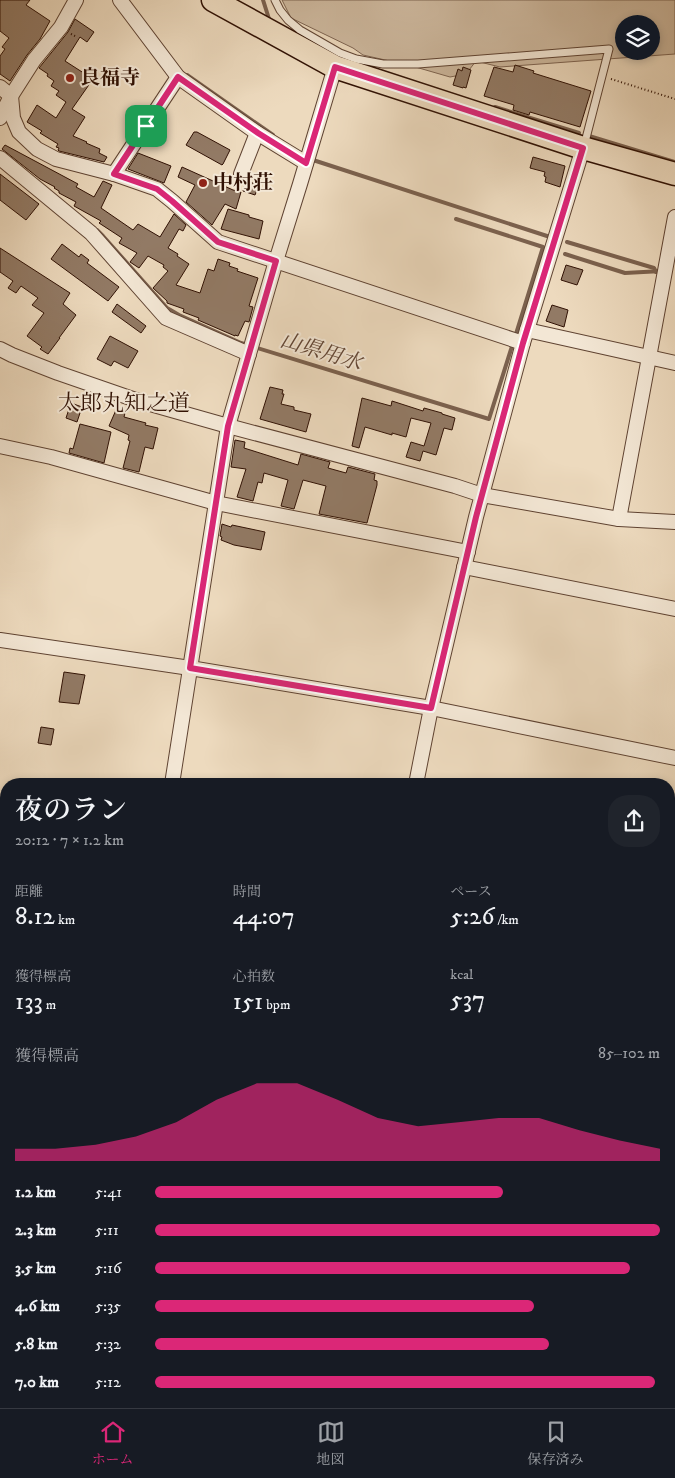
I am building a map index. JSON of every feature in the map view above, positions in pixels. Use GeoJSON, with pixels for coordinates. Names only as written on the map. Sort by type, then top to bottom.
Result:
{"type":"FeatureCollection","features":[{"type":"Feature","properties":{"kind":"main road"},"geometry":{"type":"LineString","coordinates":[[213,0],[338,60],[583,148],[675,174]]}},
{"type":"Feature","properties":{"kind":"street"},"geometry":{"type":"LineString","coordinates":[[0,118],[11,96],[34,60],[61,27],[76,0]]}},
{"type":"Feature","properties":{"kind":"street"},"geometry":{"type":"LineString","coordinates":[[120,0],[178,77],[258,133],[306,163]]}},
{"type":"Feature","properties":{"kind":"street"},"geometry":{"type":"LineString","coordinates":[[173,778],[228,426],[276,261],[338,60]]}},
{"type":"Feature","properties":{"kind":"street"},"geometry":{"type":"LineString","coordinates":[[114,174],[178,77]]}},
{"type":"Feature","properties":{"kind":"street"},"geometry":{"type":"LineString","coordinates":[[0,87],[11,96],[13,118],[20,132],[37,148],[56,159],[114,174],[157,189],[218,242],[523,343]]}},
{"type":"Feature","properties":{"kind":"street"},"geometry":{"type":"LineString","coordinates":[[241,174],[258,133]]}},
{"type":"Feature","properties":{"kind":"street"},"geometry":{"type":"LineString","coordinates":[[417,778],[431,708],[482,495],[523,343],[583,148]]}},
{"type":"Feature","properties":{"kind":"street"},"geometry":{"type":"LineString","coordinates":[[0,158],[91,232],[166,318],[250,348]]}},
{"type":"Feature","properties":{"kind":"street"},"geometry":{"type":"LineString","coordinates":[[619,519],[675,217]]}},
{"type":"Feature","properties":{"kind":"street"},"geometry":{"type":"LineString","coordinates":[[527,330],[648,358],[675,362]]}},
{"type":"Feature","properties":{"kind":"street"},"geometry":{"type":"LineString","coordinates":[[0,349],[58,373],[127,397],[482,495],[619,519],[675,522]]}},
{"type":"Feature","properties":{"kind":"street"},"geometry":{"type":"LineString","coordinates":[[0,446],[51,457],[216,503],[468,552]]}},
{"type":"Feature","properties":{"kind":"street"},"geometry":{"type":"LineString","coordinates":[[464,567],[675,609]]}},
{"type":"Feature","properties":{"kind":"street"},"geometry":{"type":"LineString","coordinates":[[0,640],[190,668],[431,708],[675,758]]}},
{"type":"Feature","properties":{"kind":"lane"},"geometry":{"type":"LineString","coordinates":[[275,0],[288,20],[338,60],[356,59],[383,64],[418,64],[609,49],[583,148]]}},
{"type":"Feature","properties":{"kind":"path"},"geometry":{"type":"LineString","coordinates":[[602,77],[675,99]]}},
{"type":"Feature","properties":{"kind":"shaded area"},"geometry":{"type":"Polygon","coordinates":[[[282,0],[675,0],[675,54],[660,55],[660,15],[615,15],[615,58],[500,67],[476,61],[466,74],[450,77],[363,55],[353,48],[291,18],[282,0]]]}},
{"type":"Feature","properties":{"kind":"building"},"geometry":{"type":"Polygon","coordinates":[[[0,0],[30,0],[26,5],[50,21],[40,39],[10,81],[0,74],[0,56],[5,49],[2,47],[9,38],[0,31],[0,0]]]}},
{"type":"Feature","properties":{"kind":"building"},"geometry":{"type":"Polygon","coordinates":[[[75,19],[94,32],[87,42],[80,37],[65,61],[93,79],[72,109],[85,117],[73,136],[100,149],[99,153],[107,157],[104,162],[59,151],[59,148],[56,147],[58,144],[27,122],[37,105],[56,118],[66,102],[56,95],[59,91],[51,86],[54,81],[39,68],[68,32],[75,19]]]}},
{"type":"Feature","properties":{"kind":"building"},"geometry":{"type":"Polygon","coordinates":[[[515,65],[534,71],[533,73],[591,91],[580,127],[530,112],[529,115],[513,110],[514,105],[484,96],[494,67],[513,72],[515,65]]]}},
{"type":"Feature","properties":{"kind":"building"},"geometry":{"type":"Polygon","coordinates":[[[463,67],[471,70],[466,88],[453,85],[458,69],[462,71],[463,67]]]}},
{"type":"Feature","properties":{"kind":"building"},"geometry":{"type":"Polygon","coordinates":[[[194,132],[230,150],[222,165],[186,145],[194,132]]]}},
{"type":"Feature","properties":{"kind":"building"},"geometry":{"type":"Polygon","coordinates":[[[5,145],[78,184],[76,187],[94,197],[103,181],[112,185],[101,208],[133,230],[138,224],[160,237],[174,214],[186,225],[183,231],[179,229],[168,248],[189,264],[176,285],[200,293],[208,269],[214,271],[218,259],[230,263],[229,266],[238,269],[237,271],[258,278],[249,306],[253,307],[249,322],[245,321],[238,336],[235,336],[198,320],[199,318],[183,312],[184,309],[167,303],[153,288],[168,271],[163,267],[164,265],[148,256],[139,268],[130,262],[137,253],[119,243],[122,238],[99,223],[101,221],[74,206],[76,202],[59,193],[55,187],[40,179],[2,149],[5,145]]]}},
{"type":"Feature","properties":{"kind":"building"},"geometry":{"type":"Polygon","coordinates":[[[138,153],[171,166],[164,183],[128,169],[138,153]]]}},
{"type":"Feature","properties":{"kind":"building"},"geometry":{"type":"Polygon","coordinates":[[[533,157],[565,166],[560,187],[545,182],[545,172],[530,168],[533,157]]]}},
{"type":"Feature","properties":{"kind":"building"},"geometry":{"type":"Polygon","coordinates":[[[182,167],[241,192],[236,209],[225,204],[212,225],[186,202],[195,185],[178,177],[182,167]]]}},
{"type":"Feature","properties":{"kind":"building"},"geometry":{"type":"Polygon","coordinates":[[[0,174],[39,204],[26,220],[0,200],[0,174]]]}},
{"type":"Feature","properties":{"kind":"building"},"geometry":{"type":"Polygon","coordinates":[[[246,181],[259,185],[255,195],[243,191],[246,181]]]}},
{"type":"Feature","properties":{"kind":"building"},"geometry":{"type":"Polygon","coordinates":[[[228,209],[263,221],[259,239],[221,229],[228,209]]]}},
{"type":"Feature","properties":{"kind":"building"},"geometry":{"type":"Polygon","coordinates":[[[62,244],[79,257],[81,254],[89,260],[87,263],[119,287],[108,301],[51,259],[62,244]]]}},
{"type":"Feature","properties":{"kind":"building"},"geometry":{"type":"Polygon","coordinates":[[[0,248],[70,293],[63,304],[76,315],[48,354],[27,336],[44,313],[32,305],[38,298],[21,286],[16,293],[8,288],[13,281],[0,272],[0,248]]]}},
{"type":"Feature","properties":{"kind":"building"},"geometry":{"type":"Polygon","coordinates":[[[566,265],[583,270],[577,285],[561,280],[566,265]]]}},
{"type":"Feature","properties":{"kind":"building"},"geometry":{"type":"Polygon","coordinates":[[[117,304],[146,326],[141,333],[112,312],[117,304]]]}},
{"type":"Feature","properties":{"kind":"building"},"geometry":{"type":"Polygon","coordinates":[[[552,305],[568,310],[564,327],[546,321],[552,305]]]}},
{"type":"Feature","properties":{"kind":"building"},"geometry":{"type":"Polygon","coordinates":[[[110,336],[138,351],[128,368],[114,361],[111,366],[97,359],[110,336]]]}},
{"type":"Feature","properties":{"kind":"building"},"geometry":{"type":"Polygon","coordinates":[[[270,387],[283,390],[282,394],[284,394],[281,404],[294,407],[294,410],[311,414],[306,432],[260,419],[270,387]]]}},
{"type":"Feature","properties":{"kind":"building"},"geometry":{"type":"Polygon","coordinates":[[[362,398],[391,406],[392,401],[423,411],[424,408],[442,413],[455,418],[452,430],[444,428],[436,455],[423,451],[420,461],[406,457],[411,442],[424,446],[431,423],[411,418],[406,437],[365,427],[359,448],[352,446],[362,398]]]}},
{"type":"Feature","properties":{"kind":"building"},"geometry":{"type":"Polygon","coordinates":[[[71,403],[82,407],[77,422],[66,418],[71,403]]]}},
{"type":"Feature","properties":{"kind":"building"},"geometry":{"type":"Polygon","coordinates":[[[116,410],[125,413],[124,417],[158,428],[153,449],[145,447],[139,472],[123,468],[130,441],[128,440],[129,435],[109,426],[116,410]]]}},
{"type":"Feature","properties":{"kind":"building"},"geometry":{"type":"Polygon","coordinates":[[[80,424],[111,432],[104,463],[69,453],[70,448],[73,449],[80,424]]]}},
{"type":"Feature","properties":{"kind":"building"},"geometry":{"type":"Polygon","coordinates":[[[235,440],[245,442],[244,448],[298,465],[301,454],[330,462],[328,468],[346,473],[348,467],[375,474],[374,480],[377,481],[377,485],[367,523],[319,514],[326,486],[303,480],[294,509],[281,506],[288,480],[264,473],[262,483],[258,482],[253,501],[237,497],[246,469],[231,467],[235,440]]]}},
{"type":"Feature","properties":{"kind":"building"},"geometry":{"type":"Polygon","coordinates":[[[222,524],[265,532],[261,550],[234,545],[221,540],[222,524]]]}},
{"type":"Feature","properties":{"kind":"building"},"geometry":{"type":"Polygon","coordinates":[[[64,672],[85,675],[79,704],[59,702],[64,672]]]}},
{"type":"Feature","properties":{"kind":"building"},"geometry":{"type":"Polygon","coordinates":[[[41,727],[54,729],[51,745],[38,743],[41,727]]]}},
{"type":"Feature","properties":{"kind":"waterway"},"geometry":{"type":"LineString","coordinates":[[263,0],[270,22]]}},
{"type":"Feature","properties":{"kind":"waterway"},"geometry":{"type":"LineString","coordinates":[[187,75],[273,135]]}},
{"type":"Feature","properties":{"kind":"waterway"},"geometry":{"type":"LineString","coordinates":[[495,107],[579,133]]}},
{"type":"Feature","properties":{"kind":"waterway"},"geometry":{"type":"LineString","coordinates":[[589,136],[675,162]]}},
{"type":"Feature","properties":{"kind":"waterway"},"geometry":{"type":"LineString","coordinates":[[313,160],[547,236]]}},
{"type":"Feature","properties":{"kind":"waterway","name":"山県用水"},"geometry":{"type":"LineString","coordinates":[[456,219],[543,247],[515,337]]}},
{"type":"Feature","properties":{"kind":"waterway","name":"山県用水"},"geometry":{"type":"LineString","coordinates":[[97,230],[167,308],[179,315],[241,343],[489,419],[513,343]]}},
{"type":"Feature","properties":{"kind":"waterway"},"geometry":{"type":"LineString","coordinates":[[567,242],[654,268],[656,272]]}},
{"type":"Feature","properties":{"kind":"waterway","name":"山県用水"},"geometry":{"type":"LineString","coordinates":[[565,254],[625,273],[662,271]]}},
{"type":"Feature","properties":{"kind":"place","name":"良福寺"},"geometry":{"type":"Point","coordinates":[70,78]}},
{"type":"Feature","properties":{"kind":"place","name":"中村荘"},"geometry":{"type":"Point","coordinates":[203,183]}},
{"type":"Feature","properties":{"kind":"district","name":"太郎丸知之道"},"geometry":{"type":"Point","coordinates":[124,403]}},
{"type":"Feature","properties":{"kind":"route"},"geometry":{"type":"LineString","coordinates":[[335,67],[583,148],[523,343],[476,517],[431,708],[190,668],[228,426],[276,261],[218,242],[157,189],[114,174],[146,126],[178,77],[258,133],[306,163],[335,67]]}}]}
